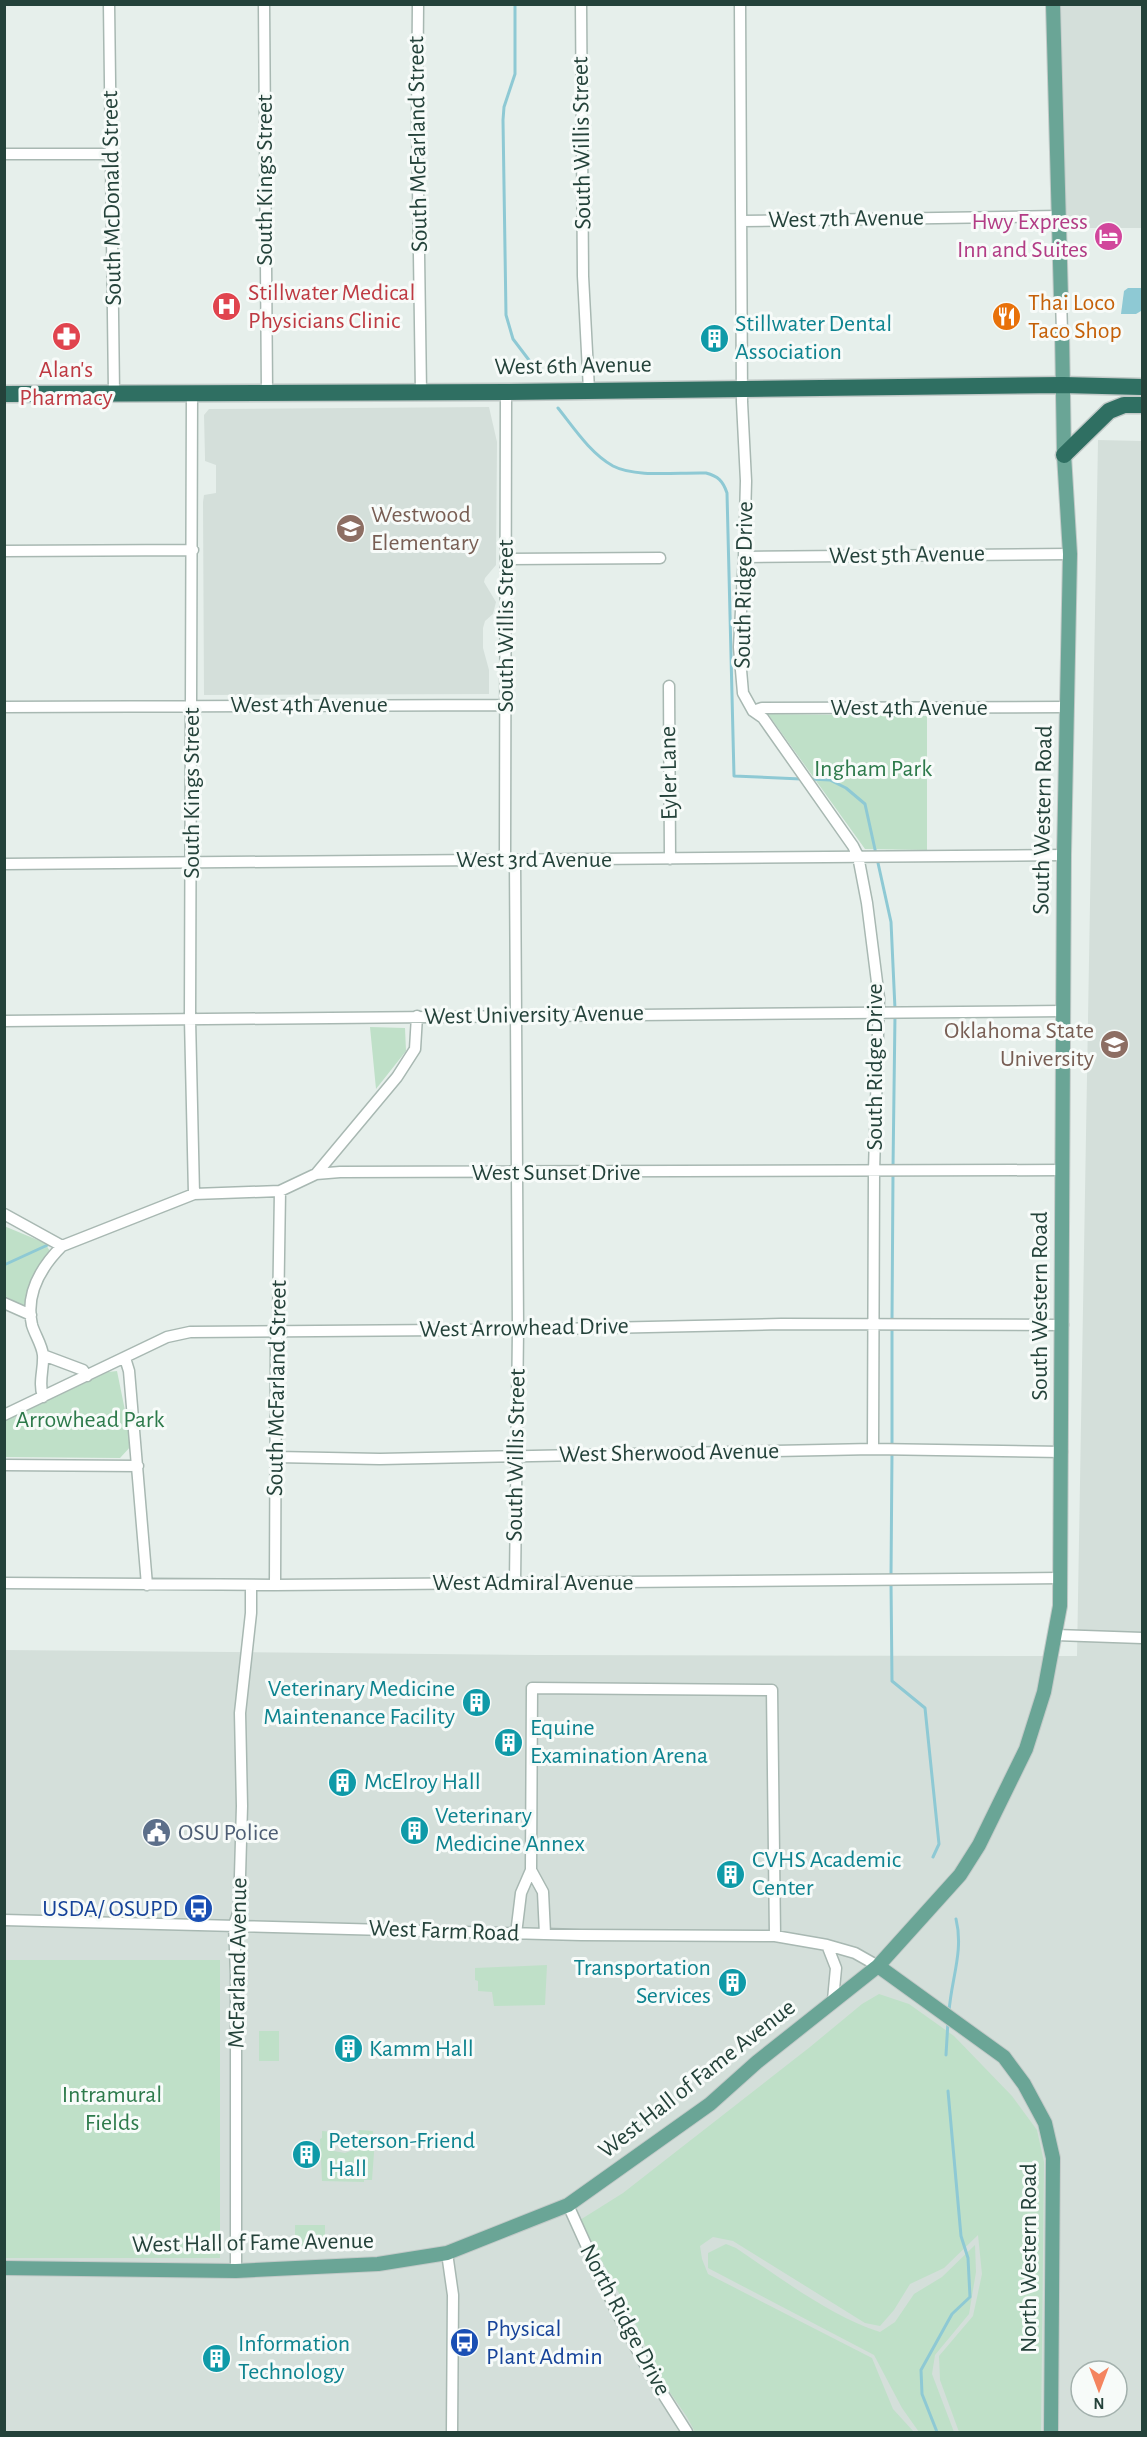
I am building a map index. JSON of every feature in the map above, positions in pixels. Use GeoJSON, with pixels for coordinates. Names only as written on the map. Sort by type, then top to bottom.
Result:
{"type":"FeatureCollection","features":[{"type":"Feature","properties":{"kind":"highway","name":"West 6th Avenue"},"geometry":{"type":"LineString","coordinates":[[4,394],[506,392],[1063,385],[1143,387]]}},
{"type":"Feature","properties":{"kind":"highway"},"geometry":{"type":"LineString","coordinates":[[1064,455],[1109,411],[1124,405],[1143,405]]}},
{"type":"Feature","properties":{"kind":"main road","name":"South Western Road"},"geometry":{"type":"LineString","coordinates":[[1053,4],[1061,299]]}},
{"type":"Feature","properties":{"kind":"main road","name":"South Western Road"},"geometry":{"type":"LineString","coordinates":[[1056,1635],[1061,1578],[1064,855],[1070,554],[1064,455],[1062,332]]}},
{"type":"Feature","properties":{"kind":"main road"},"geometry":{"type":"LineString","coordinates":[[878,1966],[947,1891],[979,1845],[1026,1749],[1044,1692],[1056,1635]]}},
{"type":"Feature","properties":{"kind":"main road","name":"North Western Road"},"geometry":{"type":"LineString","coordinates":[[878,1966],[1004,2057],[1024,2084],[1044,2123],[1053,2158],[1051,2433]]}},
{"type":"Feature","properties":{"kind":"main road","name":"West Hall of Fame Avenue"},"geometry":{"type":"LineString","coordinates":[[4,2268],[236,2271],[340,2267],[447,2253],[568,2205],[710,2104],[833,2000],[878,1966]]}},
{"type":"Feature","properties":{"kind":"street","name":"South McDonald Street"},"geometry":{"type":"LineString","coordinates":[[109,4],[114,392]]}},
{"type":"Feature","properties":{"kind":"street","name":"South Kings Street"},"geometry":{"type":"LineString","coordinates":[[264,4],[267,392]]}},
{"type":"Feature","properties":{"kind":"street","name":"South McFarland Street"},"geometry":{"type":"LineString","coordinates":[[418,4],[417,117],[421,392]]}},
{"type":"Feature","properties":{"kind":"street","name":"South Willis Street"},"geometry":{"type":"LineString","coordinates":[[581,4],[583,276],[589,390]]}},
{"type":"Feature","properties":{"kind":"street","name":"South Ridge Drive"},"geometry":{"type":"LineString","coordinates":[[740,4],[742,388],[746,481],[739,647],[743,693],[753,711],[764,717],[854,846],[858,856],[868,913],[879,998],[884,1012],[874,1171],[873,1449]]}},
{"type":"Feature","properties":{"kind":"street"},"geometry":{"type":"LineString","coordinates":[[4,154],[112,154]]}},
{"type":"Feature","properties":{"kind":"street","name":"West 7th Avenue"},"geometry":{"type":"LineString","coordinates":[[742,221],[1058,216]]}},
{"type":"Feature","properties":{"kind":"street","name":"South Western Road"},"geometry":{"type":"LineString","coordinates":[[1061,299],[1062,332]]}},
{"type":"Feature","properties":{"kind":"street","name":"South Kings Street"},"geometry":{"type":"LineString","coordinates":[[192,392],[190,1018],[194,1194]]}},
{"type":"Feature","properties":{"kind":"street","name":"South Willis Street"},"geometry":{"type":"LineString","coordinates":[[506,392],[506,705],[516,1015],[518,1173],[515,1583]]}},
{"type":"Feature","properties":{"kind":"street"},"geometry":{"type":"LineString","coordinates":[[4,551],[193,550]]}},
{"type":"Feature","properties":{"kind":"street","name":"West 5th Avenue"},"geometry":{"type":"LineString","coordinates":[[744,556],[1070,554]]}},
{"type":"Feature","properties":{"kind":"street"},"geometry":{"type":"LineString","coordinates":[[506,559],[660,558]]}},
{"type":"Feature","properties":{"kind":"street","name":"Eyler Lane"},"geometry":{"type":"LineString","coordinates":[[669,686],[670,859]]}},
{"type":"Feature","properties":{"kind":"street","name":"West 4th Avenue"},"geometry":{"type":"LineString","coordinates":[[4,707],[506,705]]}},
{"type":"Feature","properties":{"kind":"street","name":"West 4th Avenue"},"geometry":{"type":"LineString","coordinates":[[753,711],[774,708],[1066,707]]}},
{"type":"Feature","properties":{"kind":"street","name":"West 3rd Avenue"},"geometry":{"type":"LineString","coordinates":[[4,864],[1064,855]]}},
{"type":"Feature","properties":{"kind":"street","name":"West University Avenue"},"geometry":{"type":"LineString","coordinates":[[4,1021],[1064,1011]]}},
{"type":"Feature","properties":{"kind":"street"},"geometry":{"type":"LineString","coordinates":[[316,1174],[397,1077],[415,1049],[417,1016]]}},
{"type":"Feature","properties":{"kind":"street","name":"West Sunset Drive"},"geometry":{"type":"LineString","coordinates":[[31,1315],[32,1292],[46,1262],[62,1246],[194,1194],[280,1191],[316,1174],[340,1172],[1063,1170]]}},
{"type":"Feature","properties":{"kind":"street","name":"South McFarland Street"},"geometry":{"type":"LineString","coordinates":[[275,1585],[280,1191]]}},
{"type":"Feature","properties":{"kind":"street"},"geometry":{"type":"LineString","coordinates":[[4,1214],[62,1246]]}},
{"type":"Feature","properties":{"kind":"street"},"geometry":{"type":"LineString","coordinates":[[4,1303],[31,1315],[32,1326],[43,1355],[40,1388],[43,1397]]}},
{"type":"Feature","properties":{"kind":"street","name":"West Arrowhead Drive"},"geometry":{"type":"LineString","coordinates":[[4,1415],[167,1337],[190,1332],[1062,1325]]}},
{"type":"Feature","properties":{"kind":"street"},"geometry":{"type":"LineString","coordinates":[[43,1355],[83,1370],[87,1376]]}},
{"type":"Feature","properties":{"kind":"street"},"geometry":{"type":"LineString","coordinates":[[125,1358],[129,1371],[147,1585]]}},
{"type":"Feature","properties":{"kind":"street","name":"West Sherwood Avenue"},"geometry":{"type":"LineString","coordinates":[[276,1457],[380,1459],[873,1449],[1062,1452]]}},
{"type":"Feature","properties":{"kind":"street"},"geometry":{"type":"LineString","coordinates":[[4,1465],[138,1466]]}},
{"type":"Feature","properties":{"kind":"street","name":"West Admiral Avenue"},"geometry":{"type":"LineString","coordinates":[[4,1583],[275,1585],[1061,1578]]}},
{"type":"Feature","properties":{"kind":"street","name":"McFarland Avenue"},"geometry":{"type":"LineString","coordinates":[[236,2271],[234,1925],[239,1910],[242,1806],[240,1713],[251,1613],[251,1585]]}},
{"type":"Feature","properties":{"kind":"street"},"geometry":{"type":"LineString","coordinates":[[1056,1635],[1143,1638]]}},
{"type":"Feature","properties":{"kind":"street"},"geometry":{"type":"LineString","coordinates":[[516,1934],[521,1893],[531,1870],[532,1688],[772,1690],[775,1936]]}},
{"type":"Feature","properties":{"kind":"street"},"geometry":{"type":"LineString","coordinates":[[531,1870],[543,1892],[545,1934]]}},
{"type":"Feature","properties":{"kind":"street","name":"West Farm Road"},"geometry":{"type":"LineString","coordinates":[[4,1920],[516,1934],[775,1936],[827,1945],[855,1953],[878,1966]]}},
{"type":"Feature","properties":{"kind":"street"},"geometry":{"type":"LineString","coordinates":[[827,1945],[836,1968],[833,2000]]}},
{"type":"Feature","properties":{"kind":"street","name":"North Ridge Drive"},"geometry":{"type":"LineString","coordinates":[[568,2205],[616,2311],[687,2433]]}},
{"type":"Feature","properties":{"kind":"street"},"geometry":{"type":"LineString","coordinates":[[447,2253],[453,2295],[452,2433]]}},
{"type":"Feature","properties":{"kind":"shaded area"},"geometry":{"type":"Polygon","coordinates":[[[1061,5],[1142,5],[1142,228],[1067,228],[1064,193],[1061,5]]]}},
{"type":"Feature","properties":{"kind":"shaded area","name":"Westwood Elementary"},"geometry":{"type":"Polygon","coordinates":[[[489,407],[497,442],[496,565],[484,582],[496,602],[493,614],[485,621],[483,628],[483,648],[489,670],[489,694],[204,695],[203,502],[204,495],[216,493],[216,465],[205,461],[204,415],[209,409],[489,407]]]}},
{"type":"Feature","properties":{"kind":"shaded area","name":"Oklahoma State University"},"geometry":{"type":"Polygon","coordinates":[[[1098,440],[1142,441],[1142,2432],[5,2432],[5,1650],[537,1655],[1077,1656],[1098,440]]]}},
{"type":"Feature","properties":{"kind":"green space","name":"Ingham Park"},"geometry":{"type":"Polygon","coordinates":[[[768,714],[927,716],[927,850],[865,849],[768,714]]]}},
{"type":"Feature","properties":{"kind":"green space"},"geometry":{"type":"Polygon","coordinates":[[[370,1027],[405,1028],[406,1051],[376,1089],[370,1027]]]}},
{"type":"Feature","properties":{"kind":"green space"},"geometry":{"type":"Polygon","coordinates":[[[4,1226],[45,1243],[51,1253],[27,1308],[5,1296],[4,1226]]]}},
{"type":"Feature","properties":{"kind":"green space","name":"Arrowhead Park"},"geometry":{"type":"Polygon","coordinates":[[[117,1371],[132,1445],[120,1458],[5,1457],[4,1421],[108,1372],[117,1371]]]}},
{"type":"Feature","properties":{"kind":"green space","name":"Intramural Fields"},"geometry":{"type":"Polygon","coordinates":[[[5,1960],[220,1960],[220,2258],[5,2258],[5,1960]]]}},
{"type":"Feature","properties":{"kind":"green space"},"geometry":{"type":"Polygon","coordinates":[[[547,1965],[545,2005],[494,2006],[492,1992],[478,1991],[475,1968],[547,1965]]]}},
{"type":"Feature","properties":{"kind":"green space"},"geometry":{"type":"Polygon","coordinates":[[[879,1994],[909,2004],[954,2036],[1012,2096],[1037,2130],[1044,2162],[1041,2432],[959,2432],[940,2380],[939,2356],[973,2316],[982,2274],[978,2235],[944,2268],[910,2284],[894,2310],[880,2326],[865,2323],[733,2241],[713,2237],[700,2246],[708,2274],[872,2358],[893,2409],[914,2432],[695,2432],[658,2375],[637,2327],[580,2220],[623,2193],[862,2004],[879,1994]]]}},
{"type":"Feature","properties":{"kind":"green space"},"geometry":{"type":"Polygon","coordinates":[[[259,2031],[279,2031],[279,2061],[259,2061],[259,2031]]]}},
{"type":"Feature","properties":{"kind":"green space"},"geometry":{"type":"Polygon","coordinates":[[[359,2130],[373,2131],[375,2139],[372,2180],[364,2180],[364,2182],[322,2181],[320,2139],[322,2131],[334,2132],[334,2151],[345,2153],[356,2149],[359,2130]]]}},
{"type":"Feature","properties":{"kind":"green space"},"geometry":{"type":"Polygon","coordinates":[[[295,2225],[325,2225],[325,2245],[295,2246],[295,2225]]]}},
{"type":"Feature","properties":{"kind":"green space"},"geometry":{"type":"Polygon","coordinates":[[[726,2244],[736,2248],[823,2306],[880,2332],[895,2322],[914,2294],[942,2277],[975,2245],[976,2272],[969,2314],[935,2355],[932,2374],[954,2432],[919,2432],[902,2408],[874,2355],[708,2268],[708,2253],[726,2244]]]}},
{"type":"Feature","properties":{"kind":"water"},"geometry":{"type":"Polygon","coordinates":[[[1128,288],[1141,288],[1141,311],[1136,314],[1121,314],[1124,291],[1128,288]]]}},
{"type":"Feature","properties":{"kind":"waterway"},"geometry":{"type":"LineString","coordinates":[[515,4],[515,74],[504,107],[503,120],[506,315],[513,339],[535,368]]}},
{"type":"Feature","properties":{"kind":"waterway"},"geometry":{"type":"LineString","coordinates":[[558,408],[590,447],[613,466],[622,470],[645,473],[706,473],[717,477],[722,482],[727,493],[734,776],[801,779]]}},
{"type":"Feature","properties":{"kind":"waterway"},"geometry":{"type":"LineString","coordinates":[[811,779],[830,780],[846,788],[865,804],[891,922],[895,1009]]}},
{"type":"Feature","properties":{"kind":"waterway"},"geometry":{"type":"LineString","coordinates":[[893,1168],[895,1015]]}},
{"type":"Feature","properties":{"kind":"waterway"},"geometry":{"type":"LineString","coordinates":[[892,1321],[893,1174]]}},
{"type":"Feature","properties":{"kind":"waterway"},"geometry":{"type":"LineString","coordinates":[[4,1265],[52,1243]]}},
{"type":"Feature","properties":{"kind":"waterway"},"geometry":{"type":"LineString","coordinates":[[892,1327],[892,1447]]}},
{"type":"Feature","properties":{"kind":"waterway"},"geometry":{"type":"LineString","coordinates":[[891,1576],[892,1453]]}},
{"type":"Feature","properties":{"kind":"waterway"},"geometry":{"type":"LineString","coordinates":[[891,1582],[892,1681],[925,1708],[939,1844],[933,1857]]}},
{"type":"Feature","properties":{"kind":"waterway"},"geometry":{"type":"LineString","coordinates":[[949,2012],[959,1943],[956,1919]]}},
{"type":"Feature","properties":{"kind":"waterway"},"geometry":{"type":"LineString","coordinates":[[946,2055],[948,2021]]}},
{"type":"Feature","properties":{"kind":"waterway"},"geometry":{"type":"LineString","coordinates":[[937,2432],[922,2394],[921,2370],[952,2314],[970,2297],[968,2258],[961,2236],[948,2091]]}},
{"type":"Feature","properties":{"kind":"place","name":"Hwy Express Inn and Suites"},"geometry":{"type":"Point","coordinates":[1109,236]}},
{"type":"Feature","properties":{"kind":"place","name":"Stillwater Medical Physicians Clinic"},"geometry":{"type":"Point","coordinates":[227,307]}},
{"type":"Feature","properties":{"kind":"place","name":"Thai Loco Taco Shop"},"geometry":{"type":"Point","coordinates":[1007,317]}},
{"type":"Feature","properties":{"kind":"place","name":"Alan's Pharmacy"},"geometry":{"type":"Point","coordinates":[66,337]}},
{"type":"Feature","properties":{"kind":"place","name":"Stillwater Dental Association"},"geometry":{"type":"Point","coordinates":[714,338]}},
{"type":"Feature","properties":{"kind":"place","name":"Westwood Elementary"},"geometry":{"type":"Point","coordinates":[350,529]}},
{"type":"Feature","properties":{"kind":"place","name":"Oklahoma State University"},"geometry":{"type":"Point","coordinates":[1115,1045]}},
{"type":"Feature","properties":{"kind":"place","name":"Veterinary Medicine Maintenance Facility"},"geometry":{"type":"Point","coordinates":[476,1703]}},
{"type":"Feature","properties":{"kind":"place","name":"Equine Examination Arena"},"geometry":{"type":"Point","coordinates":[509,1742]}},
{"type":"Feature","properties":{"kind":"place","name":"McElroy Hall"},"geometry":{"type":"Point","coordinates":[343,1782]}},
{"type":"Feature","properties":{"kind":"place","name":"Veterinary Medicine Annex"},"geometry":{"type":"Point","coordinates":[414,1830]}},
{"type":"Feature","properties":{"kind":"place","name":"OSU Police"},"geometry":{"type":"Point","coordinates":[157,1833]}},
{"type":"Feature","properties":{"kind":"place","name":"CVHS Academic Center"},"geometry":{"type":"Point","coordinates":[731,1874]}},
{"type":"Feature","properties":{"kind":"place","name":"USDA/ OSUPD"},"geometry":{"type":"Point","coordinates":[199,1909]}},
{"type":"Feature","properties":{"kind":"place","name":"Transportation Services"},"geometry":{"type":"Point","coordinates":[732,1982]}},
{"type":"Feature","properties":{"kind":"place","name":"Kamm Hall"},"geometry":{"type":"Point","coordinates":[348,2049]}},
{"type":"Feature","properties":{"kind":"place","name":"Peterson-Friend Hall"},"geometry":{"type":"Point","coordinates":[307,2155]}},
{"type":"Feature","properties":{"kind":"place","name":"Physical Plant Admin"},"geometry":{"type":"Point","coordinates":[465,2343]}},
{"type":"Feature","properties":{"kind":"place","name":"Information Technology"},"geometry":{"type":"Point","coordinates":[217,2358]}}]}
